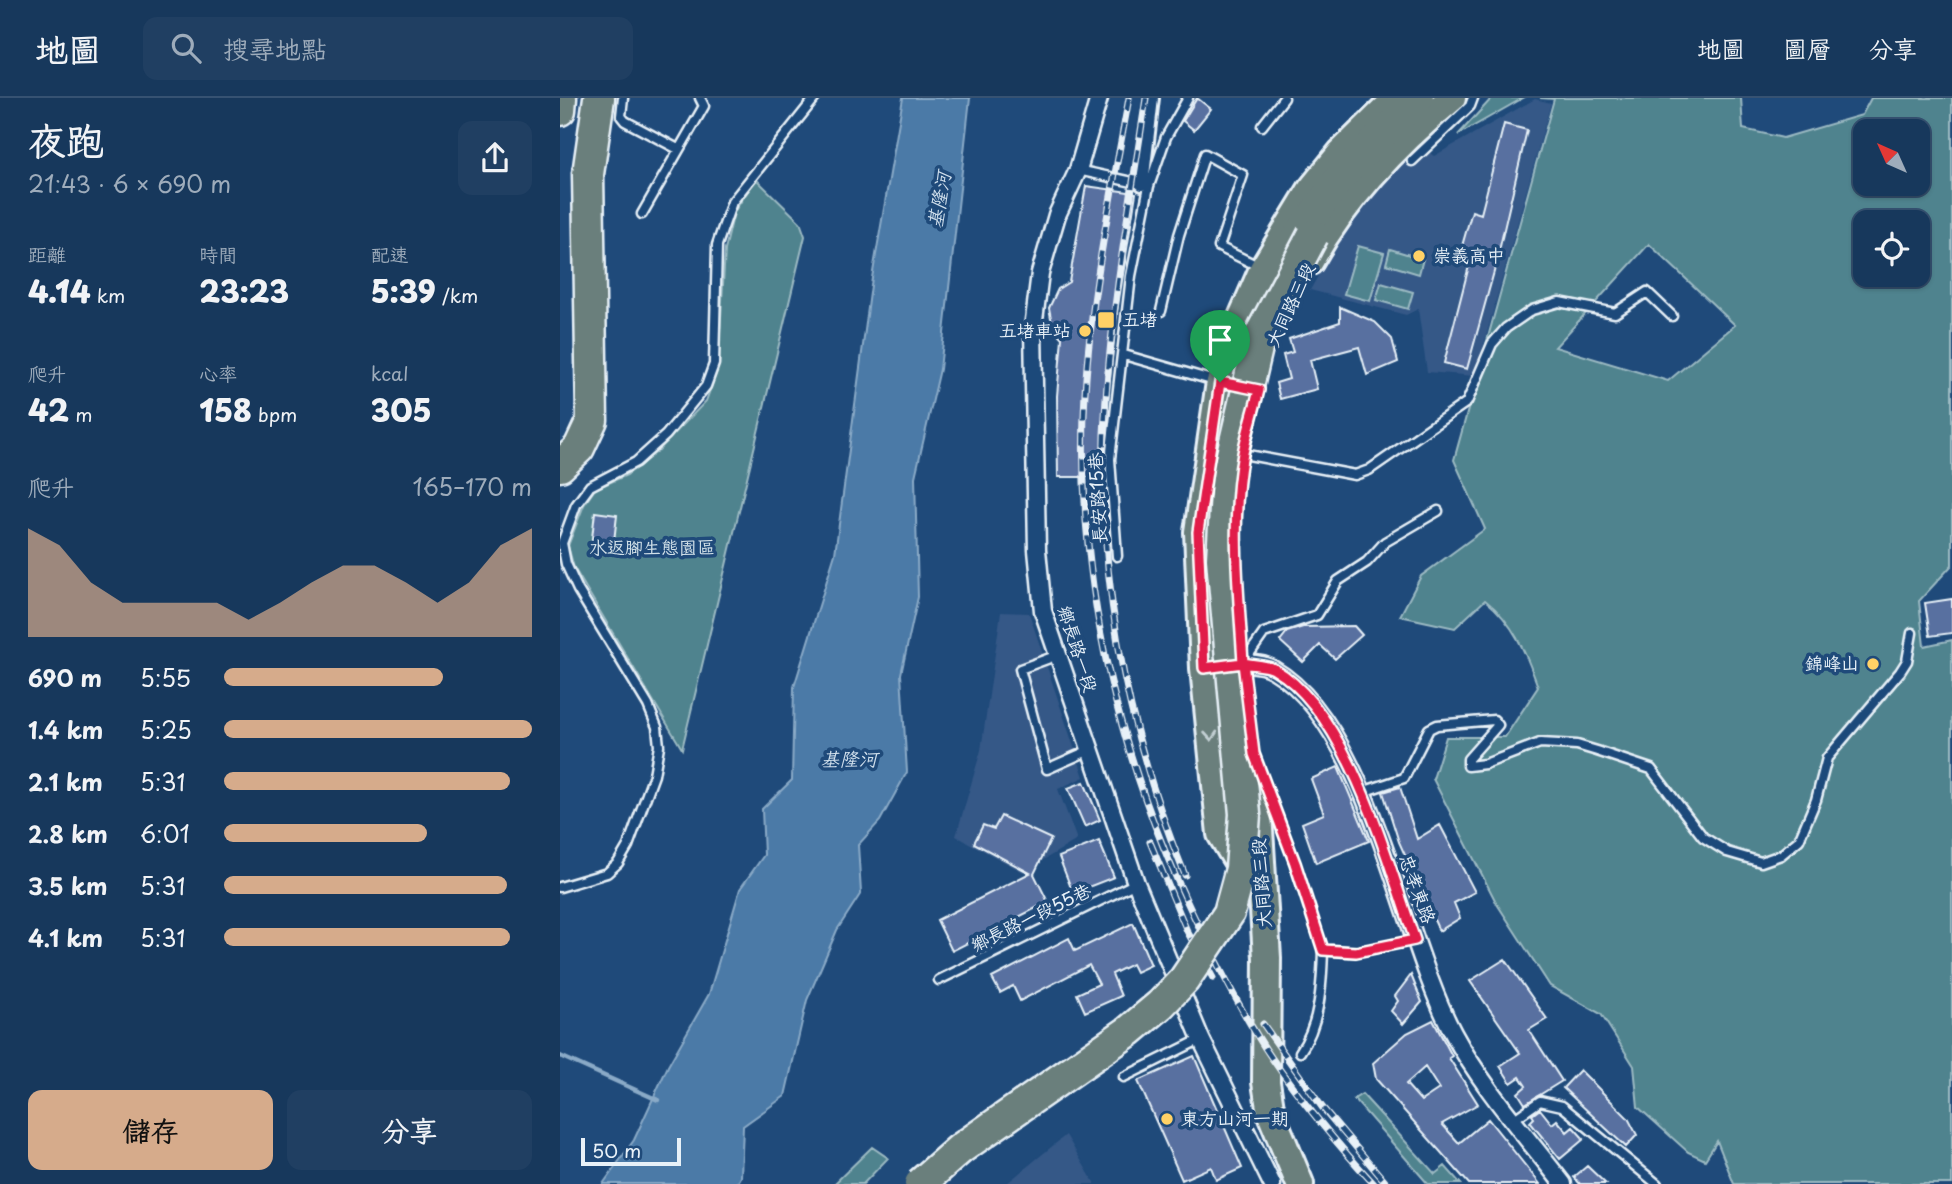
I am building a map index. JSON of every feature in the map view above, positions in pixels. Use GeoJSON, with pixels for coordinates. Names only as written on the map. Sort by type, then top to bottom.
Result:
{"type":"FeatureCollection","features":[{"type":"Feature","properties":{"kind":"highway"},"geometry":{"type":"LineString","coordinates":[[560,110],[561,98]]}},
{"type":"Feature","properties":{"kind":"highway"},"geometry":{"type":"LineString","coordinates":[[566,455],[592,420],[588,174],[599,98]]}},
{"type":"Feature","properties":{"kind":"highway"},"geometry":{"type":"LineString","coordinates":[[920,1184],[960,1149],[1129,1031],[1160,1005],[1206,951],[1229,913],[1241,869],[1245,814],[1222,559],[1227,477],[1260,335],[1305,236],[1383,145],[1436,98]]}},
{"type":"Feature","properties":{"kind":"highway"},"geometry":{"type":"LineString","coordinates":[[907,1184],[968,1131],[1096,1044],[1140,1009],[1178,973],[1220,911],[1235,846],[1236,814],[1213,561],[1214,520],[1226,437],[1244,351],[1267,294],[1341,176],[1400,99]]}},
{"type":"Feature","properties":{"kind":"main road","name":"大同路三段"},"geometry":{"type":"LineString","coordinates":[[1300,1184],[1270,1114],[1266,1082],[1267,958],[1254,754],[1243,663],[1236,545],[1243,454],[1272,336],[1323,239],[1405,136],[1452,98]]}},
{"type":"Feature","properties":{"kind":"main road","name":"大同路三段"},"geometry":{"type":"LineString","coordinates":[[1290,1184],[1261,1119],[1256,1087],[1258,959],[1250,882],[1221,834],[1204,668],[1198,532],[1220,382],[1240,322],[1263,269],[1311,190],[1341,153],[1400,99]]}},
{"type":"Feature","properties":{"kind":"street","name":"鄉長路一段"},"geometry":{"type":"LineString","coordinates":[[1099,98],[1078,170],[1057,215],[1047,250],[1033,328],[1040,590],[1043,611],[1136,883],[1201,1038],[1272,1184]]}},
{"type":"Feature","properties":{"kind":"street"},"geometry":{"type":"LineString","coordinates":[[1145,185],[1152,98]]}},
{"type":"Feature","properties":{"kind":"street","name":"忠孝東路"},"geometry":{"type":"LineString","coordinates":[[1204,668],[1243,663],[1272,668],[1306,695],[1336,738],[1362,792],[1415,940],[1453,1033],[1513,1121],[1563,1184]]}},
{"type":"Feature","properties":{"kind":"lane"},"geometry":{"type":"LineString","coordinates":[[623,98],[621,116],[625,121],[678,149]]}},
{"type":"Feature","properties":{"kind":"lane"},"geometry":{"type":"LineString","coordinates":[[642,214],[704,106],[700,98]]}},
{"type":"Feature","properties":{"kind":"lane"},"geometry":{"type":"LineString","coordinates":[[560,887],[607,873],[618,863],[628,846],[654,775],[659,746],[657,727],[648,705],[578,590],[566,564],[562,543],[576,505],[590,486],[636,462],[666,435],[706,386],[713,365],[717,245],[732,202],[815,98]]}},
{"type":"Feature","properties":{"kind":"lane","name":"長安路15巷"},"geometry":{"type":"LineString","coordinates":[[1117,556],[1110,459],[1131,276],[1145,185],[1166,137],[1188,98]]}},
{"type":"Feature","properties":{"kind":"lane"},"geometry":{"type":"LineString","coordinates":[[1262,126],[1284,98]]}},
{"type":"Feature","properties":{"kind":"lane"},"geometry":{"type":"LineString","coordinates":[[1412,161],[1470,106],[1473,98]]}},
{"type":"Feature","properties":{"kind":"lane"},"geometry":{"type":"LineString","coordinates":[[1161,311],[1179,235],[1205,154],[1243,175],[1219,247],[1263,269]]}},
{"type":"Feature","properties":{"kind":"lane"},"geometry":{"type":"LineString","coordinates":[[1078,170],[1145,185]]}},
{"type":"Feature","properties":{"kind":"lane"},"geometry":{"type":"LineString","coordinates":[[1243,454],[1354,475],[1369,470],[1467,402],[1492,344],[1506,328],[1532,310],[1559,302],[1615,313],[1647,292],[1672,316]]}},
{"type":"Feature","properties":{"kind":"lane"},"geometry":{"type":"LineString","coordinates":[[1124,355],[1259,390]]}},
{"type":"Feature","properties":{"kind":"lane"},"geometry":{"type":"LineString","coordinates":[[1243,663],[1264,633],[1317,615],[1338,581],[1367,562],[1385,542],[1438,511]]}},
{"type":"Feature","properties":{"kind":"lane"},"geometry":{"type":"LineString","coordinates":[[1362,792],[1404,778],[1429,729],[1437,725],[1494,720],[1498,724],[1468,759],[1468,766],[1474,767],[1541,743],[1577,745],[1597,751],[1651,769],[1703,837],[1727,852],[1761,862],[1780,855],[1799,840],[1816,800],[1827,758],[1900,672],[1907,661],[1912,633]]}},
{"type":"Feature","properties":{"kind":"lane"},"geometry":{"type":"LineString","coordinates":[[1058,655],[1020,668],[1047,769],[1090,750]]}},
{"type":"Feature","properties":{"kind":"lane"},"geometry":{"type":"LineString","coordinates":[[1254,754],[1295,863],[1323,950],[1322,985],[1308,1040],[1300,1052]]}},
{"type":"Feature","properties":{"kind":"lane","name":"鄉長路一段55巷"},"geometry":{"type":"LineString","coordinates":[[939,980],[1136,883]]}},
{"type":"Feature","properties":{"kind":"lane"},"geometry":{"type":"LineString","coordinates":[[1323,950],[1356,952],[1415,940]]}},
{"type":"Feature","properties":{"kind":"lane"},"geometry":{"type":"LineString","coordinates":[[1124,1077],[1201,1038]]}},
{"type":"Feature","properties":{"kind":"lane"},"geometry":{"type":"LineString","coordinates":[[1513,1121],[1540,1101],[1562,1106],[1657,1184]]}},
{"type":"Feature","properties":{"kind":"shaded area","name":"崇義高中"},"geometry":{"type":"Polygon","coordinates":[[[1535,99],[1551,103],[1475,376],[1427,372],[1418,309],[1406,315],[1310,290],[1349,223],[1394,166],[1417,144],[1434,156],[1535,99]]]}},
{"type":"Feature","properties":{"kind":"shaded area"},"geometry":{"type":"Polygon","coordinates":[[[1001,612],[1029,613],[1084,777],[1058,789],[1077,840],[1023,872],[956,836],[981,750],[1001,612]]]}},
{"type":"Feature","properties":{"kind":"shaded area"},"geometry":{"type":"Polygon","coordinates":[[[1066,1135],[1095,1184],[1006,1184],[1066,1135]]]}},
{"type":"Feature","properties":{"kind":"green space"},"geometry":{"type":"Polygon","coordinates":[[[1492,98],[1523,98],[1458,135],[1492,98]]]}},
{"type":"Feature","properties":{"kind":"green space"},"geometry":{"type":"Polygon","coordinates":[[[1540,98],[1741,98],[1743,129],[1783,138],[1862,115],[1871,98],[1952,98],[1952,565],[1919,601],[1924,646],[1952,640],[1952,1184],[1734,1184],[1717,1141],[1705,1160],[1688,1152],[1638,1107],[1634,1066],[1601,1014],[1550,986],[1497,904],[1433,779],[1446,737],[1505,737],[1538,687],[1529,662],[1504,619],[1485,600],[1455,628],[1400,616],[1421,576],[1485,529],[1454,460],[1554,99],[1540,98]],[[1649,244],[1555,347],[1668,381],[1735,325],[1649,244]]]}},
{"type":"Feature","properties":{"kind":"green space","name":"水返腳生態園區"},"geometry":{"type":"Polygon","coordinates":[[[756,179],[800,222],[805,236],[682,749],[574,568],[568,546],[584,505],[595,489],[627,475],[658,451],[706,401],[718,368],[725,250],[734,212],[756,179]]]}},
{"type":"Feature","properties":{"kind":"green space"},"geometry":{"type":"Polygon","coordinates":[[[1358,246],[1384,253],[1370,301],[1344,294],[1358,246]]]}},
{"type":"Feature","properties":{"kind":"green space"},"geometry":{"type":"Polygon","coordinates":[[[1390,249],[1423,259],[1419,274],[1386,264],[1390,249]]]}},
{"type":"Feature","properties":{"kind":"green space"},"geometry":{"type":"Polygon","coordinates":[[[1381,283],[1413,292],[1408,309],[1376,300],[1381,283]]]}},
{"type":"Feature","properties":{"kind":"green space"},"geometry":{"type":"Polygon","coordinates":[[[1362,1094],[1435,1174],[1445,1166],[1461,1184],[1428,1184],[1354,1099],[1362,1094]]]}},
{"type":"Feature","properties":{"kind":"green space"},"geometry":{"type":"Polygon","coordinates":[[[872,1147],[888,1158],[863,1184],[834,1184],[872,1147]]]}},
{"type":"Feature","properties":{"kind":"water","name":"基隆河"},"geometry":{"type":"Polygon","coordinates":[[[903,98],[970,98],[940,369],[915,477],[918,597],[901,674],[907,772],[880,821],[858,845],[861,893],[837,930],[807,1000],[785,1096],[743,1126],[741,1177],[737,1184],[603,1184],[634,1140],[668,1066],[709,994],[740,889],[764,855],[762,809],[792,780],[794,687],[835,554],[872,278],[903,98]]]}},
{"type":"Feature","properties":{"kind":"building"},"geometry":{"type":"Polygon","coordinates":[[[1197,98],[1211,109],[1194,130],[1183,121],[1197,98]]]}},
{"type":"Feature","properties":{"kind":"building"},"geometry":{"type":"Polygon","coordinates":[[[1504,124],[1527,130],[1495,268],[1467,369],[1444,363],[1470,262],[1458,260],[1472,211],[1481,214],[1504,124]]]}},
{"type":"Feature","properties":{"kind":"building","name":"五堵車站"},"geometry":{"type":"Polygon","coordinates":[[[1086,186],[1136,193],[1117,312],[1108,398],[1105,477],[1058,477],[1057,396],[1062,338],[1053,328],[1049,308],[1058,289],[1069,282],[1086,186]]]}},
{"type":"Feature","properties":{"kind":"building"},"geometry":{"type":"Polygon","coordinates":[[[1340,307],[1375,322],[1392,339],[1398,362],[1367,375],[1359,347],[1310,360],[1317,389],[1280,399],[1276,383],[1289,379],[1283,355],[1293,352],[1289,339],[1340,322],[1340,307]]]}},
{"type":"Feature","properties":{"kind":"building"},"geometry":{"type":"Polygon","coordinates":[[[595,512],[617,515],[613,550],[591,547],[595,512]]]}},
{"type":"Feature","properties":{"kind":"building"},"geometry":{"type":"Polygon","coordinates":[[[1952,599],[1952,633],[1930,636],[1925,603],[1952,599]]]}},
{"type":"Feature","properties":{"kind":"building"},"geometry":{"type":"Polygon","coordinates":[[[1354,626],[1362,635],[1335,659],[1320,645],[1303,662],[1280,641],[1287,632],[1303,627],[1354,626]]]}},
{"type":"Feature","properties":{"kind":"building"},"geometry":{"type":"Polygon","coordinates":[[[1338,767],[1369,841],[1316,863],[1302,823],[1324,814],[1311,779],[1338,767]]]}},
{"type":"Feature","properties":{"kind":"building"},"geometry":{"type":"Polygon","coordinates":[[[1084,782],[1100,820],[1085,827],[1068,788],[1084,782]]]}},
{"type":"Feature","properties":{"kind":"building"},"geometry":{"type":"Polygon","coordinates":[[[1400,787],[1417,839],[1440,825],[1475,892],[1454,903],[1460,918],[1439,931],[1399,842],[1383,792],[1400,787]]]}},
{"type":"Feature","properties":{"kind":"building"},"geometry":{"type":"Polygon","coordinates":[[[1001,816],[1051,839],[1034,874],[1048,902],[952,951],[937,920],[1030,873],[974,843],[983,825],[994,829],[1001,816]]]}},
{"type":"Feature","properties":{"kind":"building"},"geometry":{"type":"Polygon","coordinates":[[[1099,841],[1114,877],[1073,893],[1059,857],[1099,841]]]}},
{"type":"Feature","properties":{"kind":"building"},"geometry":{"type":"Polygon","coordinates":[[[1133,923],[1151,965],[1136,972],[1132,964],[1112,974],[1121,996],[1085,1012],[1077,994],[1099,984],[1089,965],[1020,1001],[1013,986],[1000,993],[992,978],[1069,938],[1075,951],[1133,923]]]}},
{"type":"Feature","properties":{"kind":"building"},"geometry":{"type":"Polygon","coordinates":[[[1505,959],[1547,1019],[1529,1030],[1562,1081],[1525,1104],[1518,1093],[1526,1086],[1520,1077],[1511,1083],[1500,1066],[1520,1053],[1470,981],[1505,959]]]}},
{"type":"Feature","properties":{"kind":"building"},"geometry":{"type":"Polygon","coordinates":[[[1411,975],[1422,1002],[1403,1024],[1391,1011],[1398,1001],[1395,996],[1411,975]]]}},
{"type":"Feature","properties":{"kind":"building"},"geometry":{"type":"Polygon","coordinates":[[[1433,1020],[1452,1056],[1449,1058],[1478,1104],[1442,1124],[1459,1143],[1488,1119],[1540,1184],[1469,1184],[1376,1079],[1373,1063],[1407,1033],[1433,1020]],[[1425,1067],[1406,1084],[1421,1101],[1439,1089],[1425,1067]]]}},
{"type":"Feature","properties":{"kind":"building","name":"東方山河一期"},"geometry":{"type":"Polygon","coordinates":[[[1194,1056],[1242,1168],[1216,1180],[1211,1167],[1182,1180],[1138,1081],[1194,1056]]]}},
{"type":"Feature","properties":{"kind":"building"},"geometry":{"type":"Polygon","coordinates":[[[1580,1070],[1628,1118],[1637,1135],[1626,1147],[1563,1088],[1580,1070]]]}},
{"type":"Feature","properties":{"kind":"building"},"geometry":{"type":"Polygon","coordinates":[[[1540,1109],[1552,1124],[1557,1120],[1567,1132],[1573,1127],[1584,1139],[1560,1159],[1530,1122],[1534,1118],[1532,1115],[1540,1109]]]}},
{"type":"Feature","properties":{"kind":"building"},"geometry":{"type":"Polygon","coordinates":[[[1587,1166],[1606,1184],[1580,1184],[1574,1177],[1587,1166]]]}},
{"type":"Feature","properties":{"kind":"waterway"},"geometry":{"type":"LineString","coordinates":[[560,1056],[658,1100]]}},
{"type":"Feature","properties":{"kind":"railway"},"geometry":{"type":"LineString","coordinates":[[1129,98],[1097,282],[1085,393],[1087,536],[1096,607],[1110,677],[1128,746],[1151,814],[1177,880],[1222,974],[1283,1074],[1374,1184]]}},
{"type":"Feature","properties":{"kind":"railway"},"geometry":{"type":"LineString","coordinates":[[1146,98],[1109,360],[1103,459],[1105,520],[1109,581],[1130,701],[1163,818],[1185,875]]}},
{"type":"Feature","properties":{"kind":"railway"},"geometry":{"type":"LineString","coordinates":[[1150,842],[1187,931],[1213,978]]}},
{"type":"Feature","properties":{"kind":"railway"},"geometry":{"type":"LineString","coordinates":[[1263,1024],[1322,1107],[1387,1184]]}},
{"type":"Feature","properties":{"kind":"place","name":"崇義高中"},"geometry":{"type":"Point","coordinates":[1419,256]}},
{"type":"Feature","properties":{"kind":"place","name":"五堵"},"geometry":{"type":"Point","coordinates":[1106,320]}},
{"type":"Feature","properties":{"kind":"place","name":"五堵車站"},"geometry":{"type":"Point","coordinates":[1085,331]}},
{"type":"Feature","properties":{"kind":"place","name":"錦峰山"},"geometry":{"type":"Point","coordinates":[1873,664]}},
{"type":"Feature","properties":{"kind":"place","name":"東方山河一期"},"geometry":{"type":"Point","coordinates":[1167,1119]}},
{"type":"Feature","properties":{"kind":"route"},"geometry":{"type":"LineString","coordinates":[[1220,382],[1198,532],[1204,668],[1243,663],[1254,754],[1295,863],[1323,950],[1356,952],[1415,940],[1362,792],[1336,738],[1306,695],[1295,685],[1272,668],[1243,663],[1236,545],[1237,510],[1243,454],[1259,390],[1220,382]]}}]}
